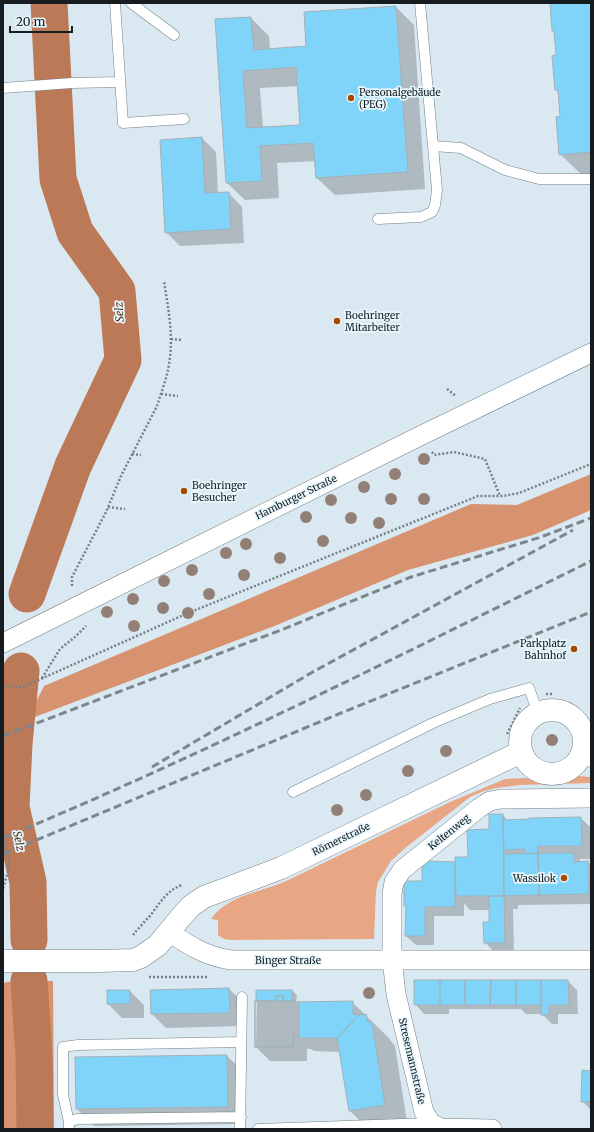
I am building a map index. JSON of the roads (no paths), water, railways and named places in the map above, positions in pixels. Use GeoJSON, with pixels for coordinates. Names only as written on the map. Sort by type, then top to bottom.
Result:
{"type":"FeatureCollection","features":[{"type":"Feature","properties":{"kind":"main road"},"geometry":{"type":"LineString","coordinates":[[548,710],[563,712],[586,725],[584,748],[586,760],[565,772],[554,774],[544,773],[534,769],[526,762],[521,752],[520,743],[522,729],[530,718],[538,713],[548,710]]}},
{"type":"Feature","properties":{"kind":"main road","name":"Römerstraße"},"geometry":{"type":"LineString","coordinates":[[168,932],[191,906],[204,897],[281,868],[521,752]]}},
{"type":"Feature","properties":{"kind":"main road"},"geometry":{"type":"LineString","coordinates":[[3,961],[133,960],[150,952],[158,946],[168,932]]}},
{"type":"Feature","properties":{"kind":"street","name":"Hamburger Straße"},"geometry":{"type":"LineString","coordinates":[[3,643],[422,435],[591,353]]}},
{"type":"Feature","properties":{"kind":"street","name":"Keltenweg"},"geometry":{"type":"LineString","coordinates":[[392,959],[392,894],[394,882],[402,870],[479,808],[490,801],[501,799],[591,798]]}},
{"type":"Feature","properties":{"kind":"street","name":"Binger Straße"},"geometry":{"type":"LineString","coordinates":[[168,932],[200,952],[217,958],[231,960],[591,960]]}},
{"type":"Feature","properties":{"kind":"street","name":"Stresemannstraße"},"geometry":{"type":"LineString","coordinates":[[392,959],[396,994],[424,1112],[438,1127]]}},
{"type":"Feature","properties":{"kind":"street"},"geometry":{"type":"LineString","coordinates":[[438,1127],[492,1129]]}},
{"type":"Feature","properties":{"kind":"lane"},"geometry":{"type":"LineString","coordinates":[[115,3],[123,123],[184,119]]}},
{"type":"Feature","properties":{"kind":"lane"},"geometry":{"type":"LineString","coordinates":[[132,3],[174,35]]}},
{"type":"Feature","properties":{"kind":"lane"},"geometry":{"type":"LineString","coordinates":[[378,219],[421,217],[432,212],[435,205],[436,190],[433,146],[420,3]]}},
{"type":"Feature","properties":{"kind":"lane"},"geometry":{"type":"LineString","coordinates":[[3,88],[72,83],[120,82]]}},
{"type":"Feature","properties":{"kind":"lane"},"geometry":{"type":"LineString","coordinates":[[433,146],[461,148],[505,170],[539,179],[591,179]]}},
{"type":"Feature","properties":{"kind":"lane"},"geometry":{"type":"LineString","coordinates":[[293,792],[426,726],[490,699],[529,688],[538,713]]}},
{"type":"Feature","properties":{"kind":"lane"},"geometry":{"type":"LineString","coordinates":[[240,1129],[242,997]]}},
{"type":"Feature","properties":{"kind":"lane"},"geometry":{"type":"LineString","coordinates":[[241,1042],[78,1045],[64,1047],[63,1095],[69,1125],[78,1119],[241,1117]]}},
{"type":"Feature","properties":{"kind":"lane"},"geometry":{"type":"LineString","coordinates":[[258,1129],[438,1127]]}},
{"type":"Feature","properties":{"kind":"waterway","name":"Selz"},"geometry":{"type":"LineString","coordinates":[[27,594],[73,466],[123,360],[117,291],[75,232],[58,179],[49,3]]}},
{"type":"Feature","properties":{"kind":"waterway","name":"Selz"},"geometry":{"type":"LineString","coordinates":[[21,671],[14,744],[11,807],[28,882],[29,940]]}},
{"type":"Feature","properties":{"kind":"waterway","name":"Selz"},"geometry":{"type":"LineString","coordinates":[[29,981],[34,1056],[35,1129]]}},
{"type":"Feature","properties":{"kind":"railway"},"geometry":{"type":"LineString","coordinates":[[3,736],[281,630],[411,577],[541,537],[591,518]]}},
{"type":"Feature","properties":{"kind":"railway"},"geometry":{"type":"LineString","coordinates":[[152,767],[311,673],[573,530]]}},
{"type":"Feature","properties":{"kind":"railway"},"geometry":{"type":"LineString","coordinates":[[3,838],[226,739],[591,561]]}},
{"type":"Feature","properties":{"kind":"railway"},"geometry":{"type":"LineString","coordinates":[[3,854],[341,713],[591,612]]}},
{"type":"Feature","properties":{"kind":"place","name":"Personalgebäude (PEG)"},"geometry":{"type":"Point","coordinates":[351,98]}},
{"type":"Feature","properties":{"kind":"place","name":"Boehringer Mitarbeiter"},"geometry":{"type":"Point","coordinates":[337,321]}},
{"type":"Feature","properties":{"kind":"place","name":"Boehringer Besucher"},"geometry":{"type":"Point","coordinates":[184,491]}},
{"type":"Feature","properties":{"kind":"place","name":"Parkplatz Bahnhof"},"geometry":{"type":"Point","coordinates":[574,649]}},
{"type":"Feature","properties":{"kind":"place","name":"Wassilok"},"geometry":{"type":"Point","coordinates":[564,878]}}]}
